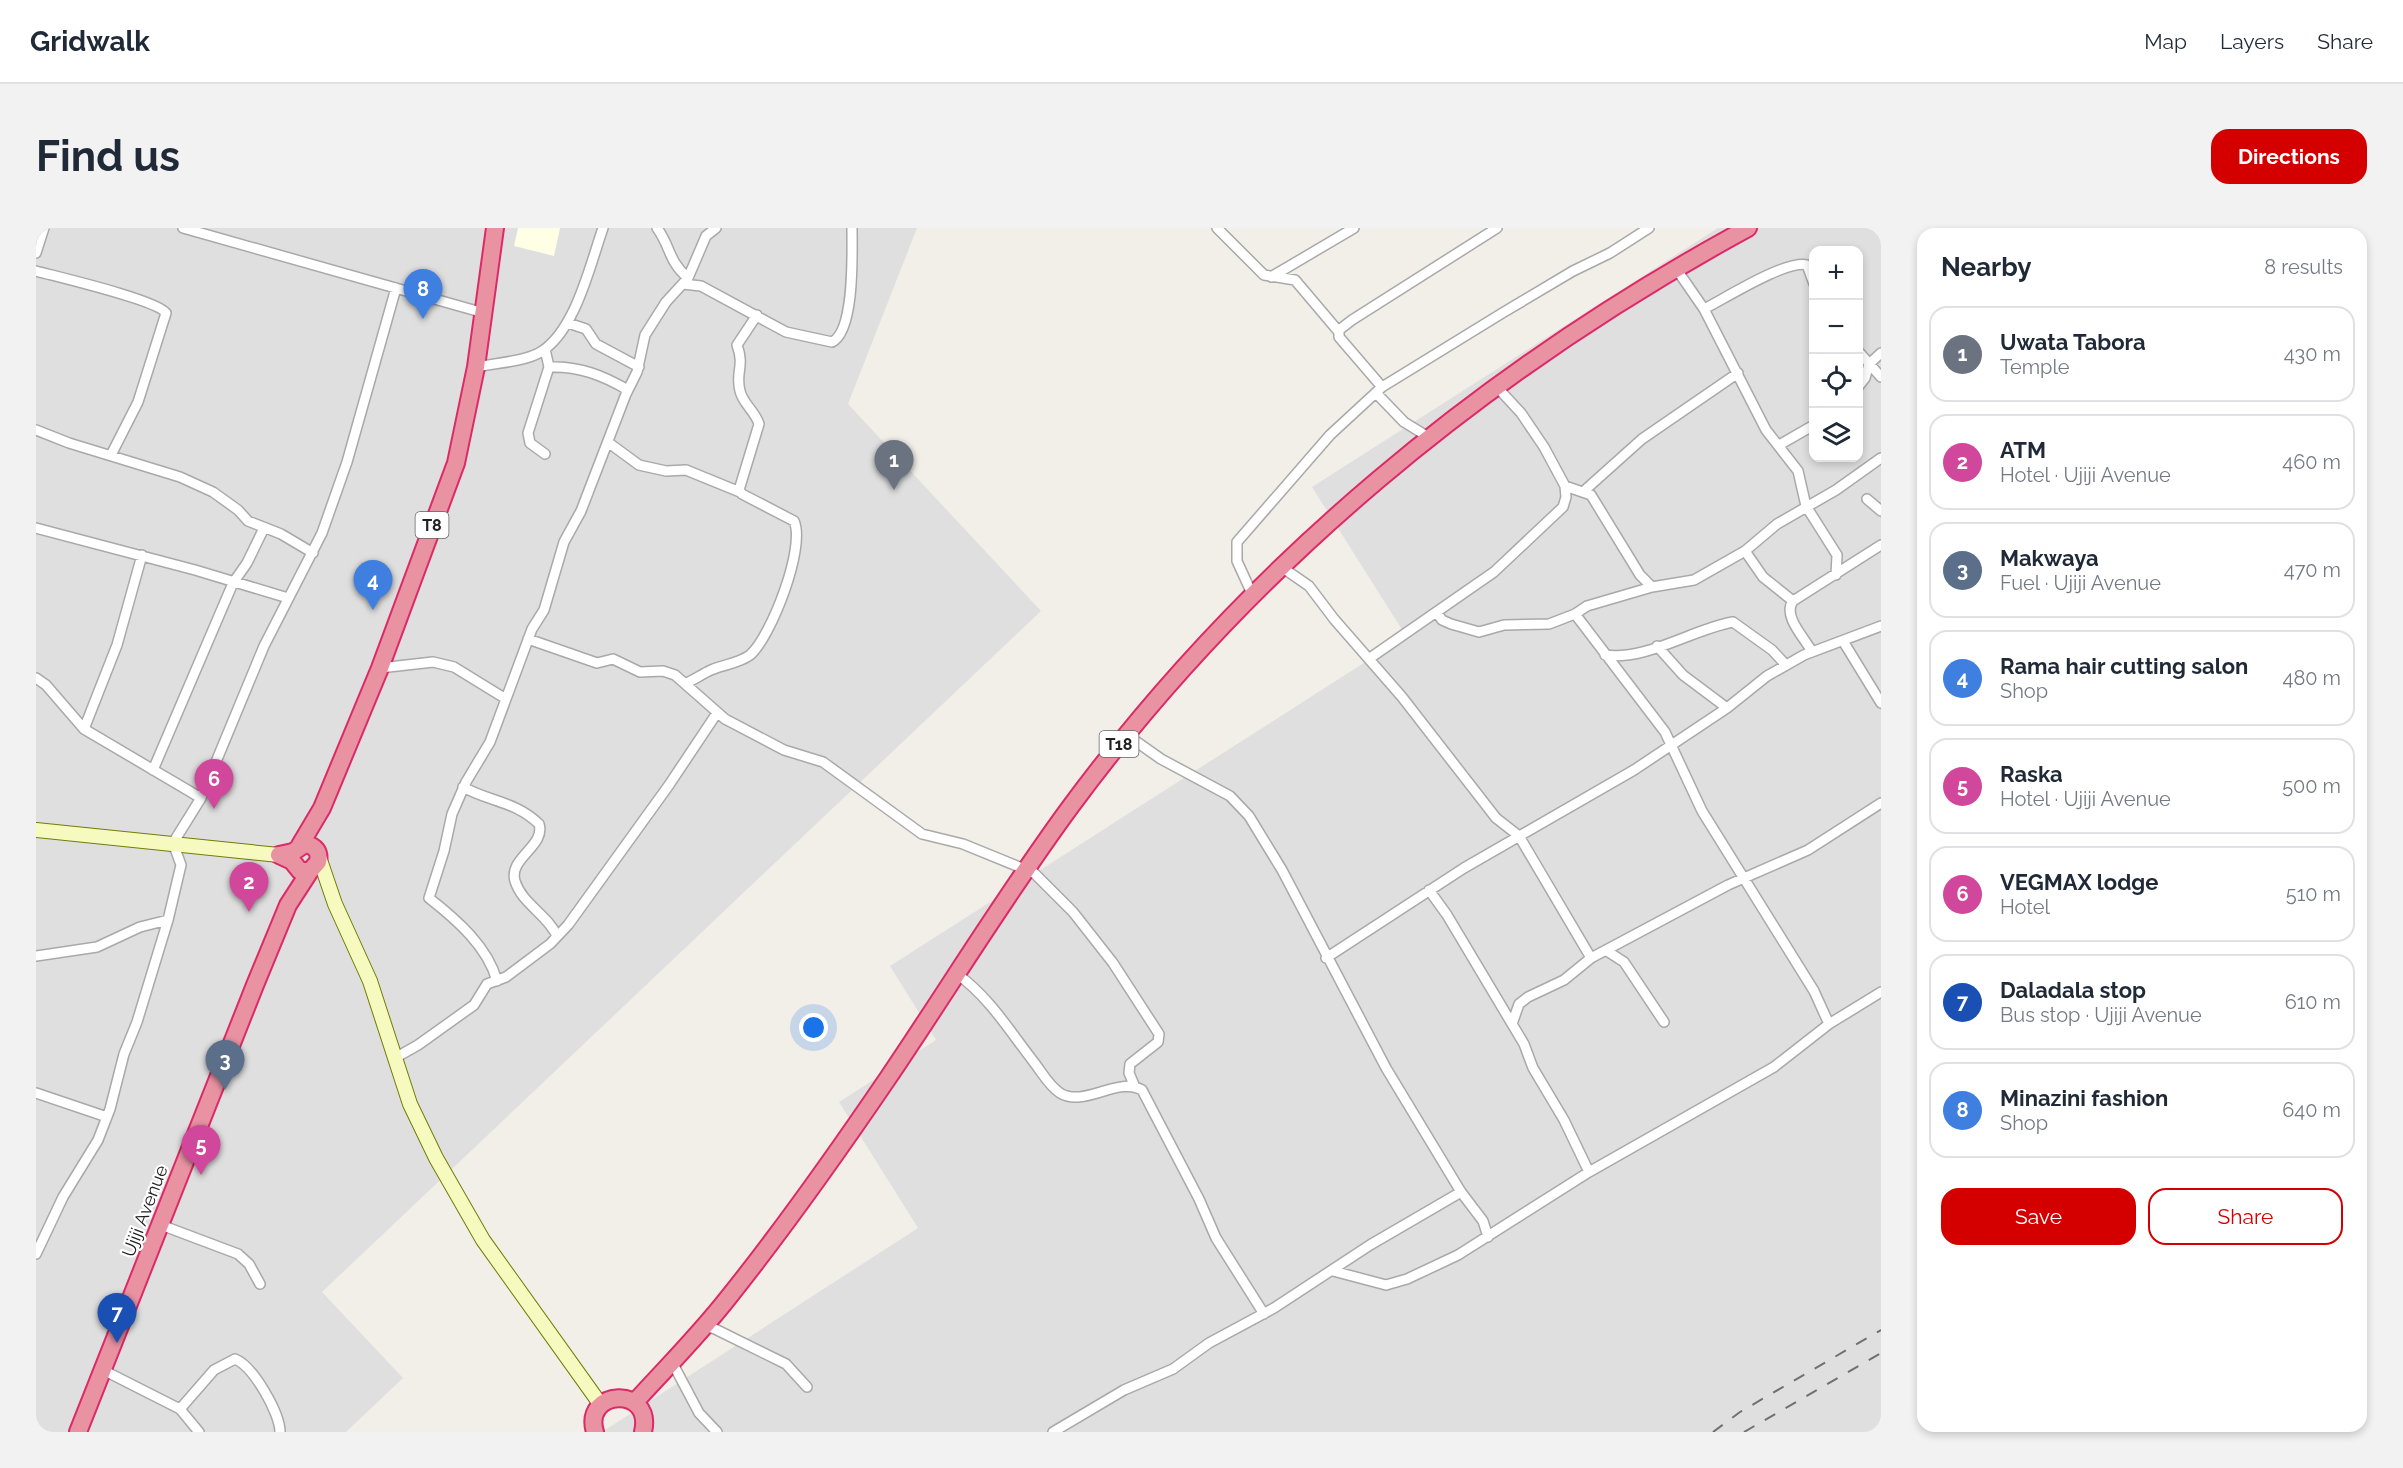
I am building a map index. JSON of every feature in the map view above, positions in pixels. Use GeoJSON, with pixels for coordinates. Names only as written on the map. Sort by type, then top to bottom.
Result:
{"type":"FeatureCollection","features":[{"type":"Feature","properties":{"kind":"highway","name":"T8"},"geometry":{"type":"LineString","coordinates":[[288,904],[311,855],[322,808],[380,668],[456,463],[476,367],[495,228]]}},
{"type":"Feature","properties":{"kind":"highway","name":"T18"},"geometry":{"type":"LineString","coordinates":[[635,1402],[726,1301],[791,1215],[886,1080],[1026,868],[1126,735],[1253,596],[1344,508],[1496,386],[1676,267],[1748,228]]}},
{"type":"Feature","properties":{"kind":"highway"},"geometry":{"type":"LineString","coordinates":[[293,852],[311,855],[300,871],[292,861],[279,855],[293,852]]}},
{"type":"Feature","properties":{"kind":"highway","name":"T8"},"geometry":{"type":"LineString","coordinates":[[288,904],[294,865]]}},
{"type":"Feature","properties":{"kind":"highway","name":"Ujiji Avenue"},"geometry":{"type":"LineString","coordinates":[[78,1432],[288,904]]}},
{"type":"Feature","properties":{"kind":"highway"},"geometry":{"type":"LineString","coordinates":[[596,1432],[594,1419],[602,1404],[614,1398],[635,1402],[644,1416],[643,1432]]}},
{"type":"Feature","properties":{"kind":"main road"},"geometry":{"type":"LineString","coordinates":[[36,830],[279,855]]}},
{"type":"Feature","properties":{"kind":"main road"},"geometry":{"type":"LineString","coordinates":[[311,855],[370,981],[410,1104],[464,1211],[602,1404]]}},
{"type":"Feature","properties":{"kind":"street"},"geometry":{"type":"LineString","coordinates":[[36,254],[44,228]]}},
{"type":"Feature","properties":{"kind":"street"},"geometry":{"type":"LineString","coordinates":[[183,228],[216,232],[484,313]]}},
{"type":"Feature","properties":{"kind":"street"},"geometry":{"type":"LineString","coordinates":[[476,367],[534,355],[544,349],[568,323],[603,228]]}},
{"type":"Feature","properties":{"kind":"street"},"geometry":{"type":"LineString","coordinates":[[657,228],[668,246],[673,264],[685,281],[701,286],[714,295],[797,336],[828,343],[837,339],[844,328],[849,296],[852,228]]}},
{"type":"Feature","properties":{"kind":"street"},"geometry":{"type":"LineString","coordinates":[[497,981],[489,958],[444,909],[429,898],[444,851],[452,814],[463,787],[484,755],[528,639],[545,608],[564,542],[609,444],[628,390],[639,367],[640,346],[666,302],[685,281],[706,236],[716,228]]}},
{"type":"Feature","properties":{"kind":"street"},"geometry":{"type":"LineString","coordinates":[[1217,228],[1256,269],[1270,277],[1295,280],[1339,333],[1339,338],[1404,422],[1430,438]]}},
{"type":"Feature","properties":{"kind":"street"},"geometry":{"type":"LineString","coordinates":[[1270,277],[1354,228]]}},
{"type":"Feature","properties":{"kind":"street"},"geometry":{"type":"LineString","coordinates":[[1339,333],[1352,320],[1497,228]]}},
{"type":"Feature","properties":{"kind":"street"},"geometry":{"type":"LineString","coordinates":[[1253,596],[1237,561],[1235,547],[1240,537],[1330,435],[1379,390],[1504,312],[1573,271],[1610,253],[1649,228]]}},
{"type":"Feature","properties":{"kind":"street"},"geometry":{"type":"LineString","coordinates":[[1704,309],[1778,271],[1800,264],[1807,266],[1809,271]]}},
{"type":"Feature","properties":{"kind":"street"},"geometry":{"type":"LineString","coordinates":[[1676,267],[1704,309],[1766,430],[1798,471],[1806,506],[1837,555],[1836,575]]}},
{"type":"Feature","properties":{"kind":"street"},"geometry":{"type":"LineString","coordinates":[[36,271],[111,292],[165,311],[165,320],[144,385],[111,455]]}},
{"type":"Feature","properties":{"kind":"street"},"geometry":{"type":"LineString","coordinates":[[36,1254],[63,1197],[98,1140],[107,1116],[122,1061],[137,1022],[168,920],[181,865],[173,843],[201,798],[216,758],[288,598],[313,553],[347,462],[396,288]]}},
{"type":"Feature","properties":{"kind":"street"},"geometry":{"type":"LineString","coordinates":[[740,492],[741,480],[759,424],[743,401],[739,388],[742,359],[737,343],[757,315]]}},
{"type":"Feature","properties":{"kind":"street"},"geometry":{"type":"LineString","coordinates":[[568,323],[586,329],[596,344],[639,367]]}},
{"type":"Feature","properties":{"kind":"street"},"geometry":{"type":"LineString","coordinates":[[544,349],[549,367],[528,433],[530,443],[545,454]]}},
{"type":"Feature","properties":{"kind":"street"},"geometry":{"type":"LineString","coordinates":[[1863,381],[1869,364],[1881,353]]}},
{"type":"Feature","properties":{"kind":"street"},"geometry":{"type":"LineString","coordinates":[[1861,354],[1881,377]]}},
{"type":"Feature","properties":{"kind":"street"},"geometry":{"type":"LineString","coordinates":[[549,367],[571,368],[594,373],[628,390]]}},
{"type":"Feature","properties":{"kind":"street"},"geometry":{"type":"LineString","coordinates":[[1584,492],[1642,439],[1738,373]]}},
{"type":"Feature","properties":{"kind":"street"},"geometry":{"type":"LineString","coordinates":[[1370,658],[1437,613],[1506,562],[1563,507],[1566,486],[1533,429],[1496,386]]}},
{"type":"Feature","properties":{"kind":"street"},"geometry":{"type":"LineString","coordinates":[[1779,445],[1809,428]]}},
{"type":"Feature","properties":{"kind":"street"},"geometry":{"type":"LineString","coordinates":[[36,429],[111,455],[167,471],[205,488],[238,510],[248,520],[291,539],[313,553]]}},
{"type":"Feature","properties":{"kind":"street"},"geometry":{"type":"LineString","coordinates":[[609,444],[639,465],[666,471],[686,470],[740,492],[794,520],[797,534],[791,568],[774,618],[753,652],[745,658],[686,683]]}},
{"type":"Feature","properties":{"kind":"street"},"geometry":{"type":"LineString","coordinates":[[1437,613],[1442,620],[1479,632],[1504,625],[1549,624],[1575,614],[1587,606],[1652,587],[1703,577],[1745,551],[1777,524],[1857,477],[1881,458]]}},
{"type":"Feature","properties":{"kind":"street"},"geometry":{"type":"LineString","coordinates":[[1566,486],[1590,495],[1640,575],[1652,587]]}},
{"type":"Feature","properties":{"kind":"street"},"geometry":{"type":"LineString","coordinates":[[1867,499],[1881,511]]}},
{"type":"Feature","properties":{"kind":"street"},"geometry":{"type":"LineString","coordinates":[[36,528],[142,555],[288,598]]}},
{"type":"Feature","properties":{"kind":"street"},"geometry":{"type":"LineString","coordinates":[[153,770],[234,583],[248,563],[264,528]]}},
{"type":"Feature","properties":{"kind":"street"},"geometry":{"type":"LineString","coordinates":[[1812,652],[1789,615],[1789,607],[1793,602],[1881,545]]}},
{"type":"Feature","properties":{"kind":"street"},"geometry":{"type":"LineString","coordinates":[[1745,551],[1763,577],[1793,602]]}},
{"type":"Feature","properties":{"kind":"street"},"geometry":{"type":"LineString","coordinates":[[84,729],[114,654],[142,555]]}},
{"type":"Feature","properties":{"kind":"street"},"geometry":{"type":"LineString","coordinates":[[1283,568],[1309,586],[1334,619],[1370,658],[1496,818],[1519,836],[1591,958]]}},
{"type":"Feature","properties":{"kind":"street"},"geometry":{"type":"LineString","coordinates":[[1575,614],[1654,716],[1672,746],[1702,811],[1814,991],[1829,1024]]}},
{"type":"Feature","properties":{"kind":"street"},"geometry":{"type":"LineString","coordinates":[[1605,655],[1617,657],[1733,622],[1772,650],[1786,665]]}},
{"type":"Feature","properties":{"kind":"street"},"geometry":{"type":"LineString","coordinates":[[1326,957],[1429,890],[1672,746],[1726,708],[1757,682],[1812,652],[1881,626]]}},
{"type":"Feature","properties":{"kind":"street"},"geometry":{"type":"LineString","coordinates":[[528,639],[594,663],[601,663],[612,658],[640,672],[669,672],[686,683],[717,712],[784,750],[823,762],[922,834],[963,844],[998,861],[1026,868],[1051,888],[1113,963],[1159,1034],[1158,1042],[1130,1064],[1130,1073],[1135,1087],[1144,1094],[1216,1238],[1264,1314]]}},
{"type":"Feature","properties":{"kind":"street"},"geometry":{"type":"LineString","coordinates":[[1843,641],[1881,703]]}},
{"type":"Feature","properties":{"kind":"street"},"geometry":{"type":"LineString","coordinates":[[1657,646],[1683,675],[1726,708]]}},
{"type":"Feature","properties":{"kind":"street"},"geometry":{"type":"LineString","coordinates":[[380,668],[433,662],[454,668],[506,699]]}},
{"type":"Feature","properties":{"kind":"street"},"geometry":{"type":"LineString","coordinates":[[36,678],[46,685],[84,729],[201,798]]}},
{"type":"Feature","properties":{"kind":"street"},"geometry":{"type":"LineString","coordinates":[[395,1058],[418,1045],[474,1005],[484,988],[506,977],[557,936],[601,876],[623,851],[717,712]]}},
{"type":"Feature","properties":{"kind":"street"},"geometry":{"type":"LineString","coordinates":[[1126,735],[1161,759],[1230,796],[1250,816],[1282,870],[1386,1068],[1461,1192],[1483,1221],[1488,1237]]}},
{"type":"Feature","properties":{"kind":"street"},"geometry":{"type":"LineString","coordinates":[[463,787],[504,801],[526,813],[539,824],[539,834],[517,865],[515,880],[520,892],[553,927],[557,936]]}},
{"type":"Feature","properties":{"kind":"street"},"geometry":{"type":"LineString","coordinates":[[1512,1024],[1519,1004],[1538,991],[1579,970],[1591,958],[1660,919],[1745,877],[1808,850],[1881,803]]}},
{"type":"Feature","properties":{"kind":"street"},"geometry":{"type":"LineString","coordinates":[[1429,890],[1447,915],[1512,1024],[1589,1172]]}},
{"type":"Feature","properties":{"kind":"street"},"geometry":{"type":"LineString","coordinates":[[36,956],[96,946],[140,927],[168,920]]}},
{"type":"Feature","properties":{"kind":"street"},"geometry":{"type":"LineString","coordinates":[[1607,951],[1624,962],[1665,1022]]}},
{"type":"Feature","properties":{"kind":"street"},"geometry":{"type":"LineString","coordinates":[[957,974],[987,1000],[1016,1040],[1062,1094],[1076,1097],[1135,1087]]}},
{"type":"Feature","properties":{"kind":"street"},"geometry":{"type":"LineString","coordinates":[[1333,1271],[1382,1285],[1391,1284],[1458,1255],[1589,1172],[1774,1066],[1829,1024],[1881,992]]}},
{"type":"Feature","properties":{"kind":"street"},"geometry":{"type":"LineString","coordinates":[[36,1094],[107,1116]]}},
{"type":"Feature","properties":{"kind":"street"},"geometry":{"type":"LineString","coordinates":[[1053,1432],[1124,1390],[1173,1369],[1209,1343],[1264,1314],[1370,1245],[1461,1192]]}},
{"type":"Feature","properties":{"kind":"street"},"geometry":{"type":"LineString","coordinates":[[1483,1221],[1501,1228]]}},
{"type":"Feature","properties":{"kind":"street"},"geometry":{"type":"LineString","coordinates":[[161,1225],[238,1254],[249,1263],[260,1284]]}},
{"type":"Feature","properties":{"kind":"street"},"geometry":{"type":"LineString","coordinates":[[703,1326],[723,1332],[786,1364],[807,1387]]}},
{"type":"Feature","properties":{"kind":"street"},"geometry":{"type":"LineString","coordinates":[[180,1409],[214,1370],[235,1359],[244,1364],[261,1388],[278,1417],[280,1432]]}},
{"type":"Feature","properties":{"kind":"street"},"geometry":{"type":"LineString","coordinates":[[672,1362],[699,1413],[717,1432]]}},
{"type":"Feature","properties":{"kind":"street"},"geometry":{"type":"LineString","coordinates":[[103,1370],[180,1409],[199,1432]]}},
{"type":"Feature","properties":{"kind":"shaded area"},"geometry":{"type":"Polygon","coordinates":[[[36,228],[917,228],[848,404],[1041,611],[322,1292],[403,1378],[346,1432],[36,1432],[36,228]]]}},
{"type":"Feature","properties":{"kind":"shaded area"},"geometry":{"type":"Polygon","coordinates":[[[518,228],[560,228],[554,256],[514,246],[518,228]]]}},
{"type":"Feature","properties":{"kind":"shaded area"},"geometry":{"type":"Polygon","coordinates":[[[1718,228],[1881,228],[1881,1432],[602,1432],[918,1228],[839,1102],[936,1040],[890,966],[1406,636],[1312,487],[1718,228]]]}},
{"type":"Feature","properties":{"kind":"railway"},"geometry":{"type":"LineString","coordinates":[[1713,1432],[1740,1412],[1881,1330]]}},
{"type":"Feature","properties":{"kind":"railway"},"geometry":{"type":"LineString","coordinates":[[1744,1432],[1881,1353]]}},
{"type":"Feature","properties":{"kind":"place","name":"Minazini fashion"},"geometry":{"type":"Point","coordinates":[423,319]}},
{"type":"Feature","properties":{"kind":"place","name":"Uwata Tabora"},"geometry":{"type":"Point","coordinates":[894,490]}},
{"type":"Feature","properties":{"kind":"place","name":"Rama hair cutting salon"},"geometry":{"type":"Point","coordinates":[373,610]}},
{"type":"Feature","properties":{"kind":"place","name":"VEGMAX lodge"},"geometry":{"type":"Point","coordinates":[214,809]}},
{"type":"Feature","properties":{"kind":"place","name":"ATM"},"geometry":{"type":"Point","coordinates":[249,912]}},
{"type":"Feature","properties":{"kind":"place","name":"Makwaya"},"geometry":{"type":"Point","coordinates":[225,1090]}},
{"type":"Feature","properties":{"kind":"place","name":"Raska"},"geometry":{"type":"Point","coordinates":[201,1175]}},
{"type":"Feature","properties":{"kind":"place","name":"Daladala stop"},"geometry":{"type":"Point","coordinates":[117,1343]}}]}
